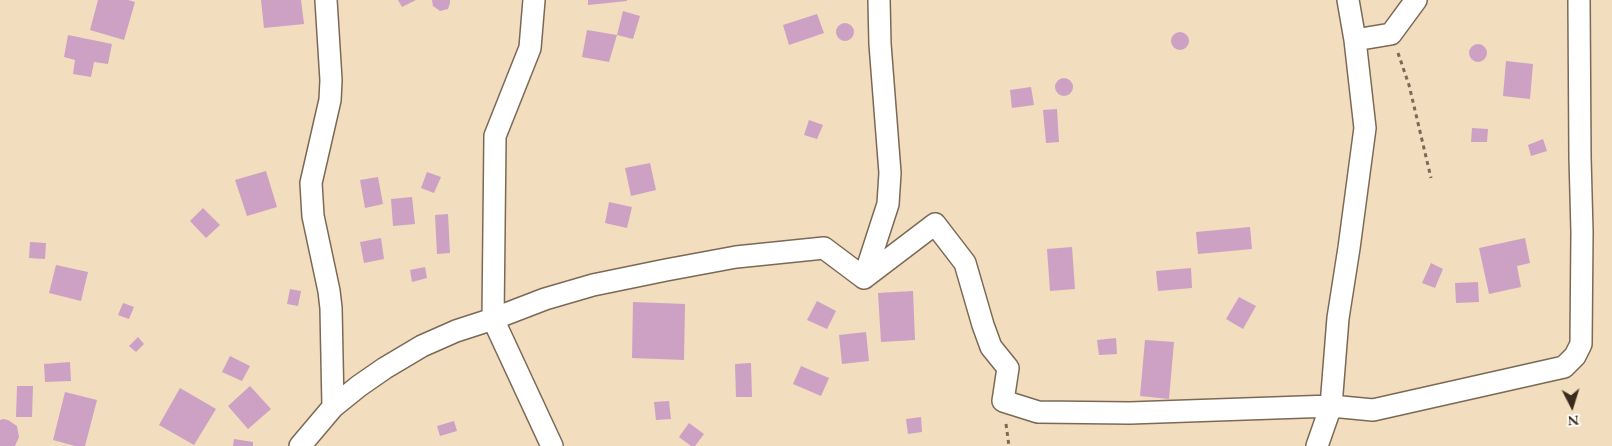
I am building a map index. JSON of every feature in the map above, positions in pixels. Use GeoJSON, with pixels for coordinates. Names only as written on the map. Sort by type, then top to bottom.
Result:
{"type":"FeatureCollection","features":[{"type":"Feature","properties":{"kind":"street"},"geometry":{"type":"LineString","coordinates":[[326,0],[331,80],[330,100],[311,184],[313,216],[331,308],[333,406]]}},
{"type":"Feature","properties":{"kind":"street"},"geometry":{"type":"LineString","coordinates":[[534,0],[530,48],[496,136],[493,319],[552,446]]}},
{"type":"Feature","properties":{"kind":"street"},"geometry":{"type":"LineString","coordinates":[[864,278],[888,204],[890,173],[880,44],[879,0]]}},
{"type":"Feature","properties":{"kind":"street"},"geometry":{"type":"LineString","coordinates":[[1317,446],[1331,406],[1338,318],[1365,128],[1355,40],[1348,0]]}},
{"type":"Feature","properties":{"kind":"street"},"geometry":{"type":"LineString","coordinates":[[1355,40],[1391,34],[1416,0]]}},
{"type":"Feature","properties":{"kind":"street"},"geometry":{"type":"LineString","coordinates":[[864,278],[935,224],[965,263],[991,347],[1008,368],[1003,401],[1038,412],[1130,414],[1331,406],[1373,410],[1564,367],[1574,356],[1581,344],[1582,232],[1579,0]]}},
{"type":"Feature","properties":{"kind":"street"},"geometry":{"type":"LineString","coordinates":[[300,446],[333,406],[359,386],[422,346],[456,331],[546,299],[593,285],[666,270],[746,256],[824,248],[864,278]]}},
{"type":"Feature","properties":{"kind":"path"},"geometry":{"type":"LineString","coordinates":[[1391,34],[1409,86],[1431,178]]}},
{"type":"Feature","properties":{"kind":"building"},"geometry":{"type":"Polygon","coordinates":[[[98,0],[128,0],[135,2],[124,40],[90,30],[98,0]]]}},
{"type":"Feature","properties":{"kind":"building"},"geometry":{"type":"Polygon","coordinates":[[[261,0],[301,0],[304,24],[264,28],[261,0]]]}},
{"type":"Feature","properties":{"kind":"building"},"geometry":{"type":"Polygon","coordinates":[[[398,0],[416,0],[402,7],[398,0]]]}},
{"type":"Feature","properties":{"kind":"building"},"geometry":{"type":"Polygon","coordinates":[[[432,0],[450,0],[448,9],[440,11],[433,6],[432,0]]]}},
{"type":"Feature","properties":{"kind":"building"},"geometry":{"type":"Polygon","coordinates":[[[588,0],[627,0],[627,1],[588,5],[588,0]]]}},
{"type":"Feature","properties":{"kind":"building"},"geometry":{"type":"Polygon","coordinates":[[[623,11],[640,16],[633,39],[617,35],[623,11]]]}},
{"type":"Feature","properties":{"kind":"building"},"geometry":{"type":"Polygon","coordinates":[[[817,14],[824,33],[789,45],[783,25],[817,14]]]}},
{"type":"Feature","properties":{"kind":"building"},"geometry":{"type":"Polygon","coordinates":[[[845,23],[851,26],[854,32],[851,38],[845,41],[839,38],[836,32],[839,26],[845,23]]]}},
{"type":"Feature","properties":{"kind":"building"},"geometry":{"type":"Polygon","coordinates":[[[587,30],[617,35],[609,62],[582,57],[587,30]]]}},
{"type":"Feature","properties":{"kind":"building"},"geometry":{"type":"Polygon","coordinates":[[[1180,32],[1186,35],[1189,41],[1186,47],[1180,50],[1174,47],[1171,41],[1174,35],[1180,32]]]}},
{"type":"Feature","properties":{"kind":"building"},"geometry":{"type":"Polygon","coordinates":[[[68,35],[112,44],[108,64],[94,62],[91,77],[73,74],[75,60],[64,57],[68,35]]]}},
{"type":"Feature","properties":{"kind":"building"},"geometry":{"type":"Polygon","coordinates":[[[1474,44],[1482,44],[1487,49],[1485,60],[1474,62],[1469,57],[1469,49],[1474,44]]]}},
{"type":"Feature","properties":{"kind":"building"},"geometry":{"type":"Polygon","coordinates":[[[1506,61],[1533,64],[1530,99],[1503,96],[1506,61]]]}},
{"type":"Feature","properties":{"kind":"building"},"geometry":{"type":"Polygon","coordinates":[[[1064,78],[1070,81],[1073,87],[1070,93],[1064,96],[1058,93],[1055,87],[1058,81],[1064,78]]]}},
{"type":"Feature","properties":{"kind":"building"},"geometry":{"type":"Polygon","coordinates":[[[1031,87],[1034,105],[1012,108],[1010,90],[1031,87]]]}},
{"type":"Feature","properties":{"kind":"building"},"geometry":{"type":"Polygon","coordinates":[[[1057,109],[1059,142],[1046,143],[1043,110],[1057,109]]]}},
{"type":"Feature","properties":{"kind":"building"},"geometry":{"type":"Polygon","coordinates":[[[809,120],[823,125],[817,139],[804,135],[809,120]]]}},
{"type":"Feature","properties":{"kind":"building"},"geometry":{"type":"Polygon","coordinates":[[[1472,128],[1488,129],[1487,142],[1471,142],[1472,128]]]}},
{"type":"Feature","properties":{"kind":"building"},"geometry":{"type":"Polygon","coordinates":[[[1543,139],[1547,151],[1531,156],[1528,145],[1543,139]]]}},
{"type":"Feature","properties":{"kind":"building"},"geometry":{"type":"Polygon","coordinates":[[[650,163],[656,190],[631,196],[625,168],[650,163]]]}},
{"type":"Feature","properties":{"kind":"building"},"geometry":{"type":"Polygon","coordinates":[[[266,171],[277,207],[247,216],[235,180],[266,171]]]}},
{"type":"Feature","properties":{"kind":"building"},"geometry":{"type":"Polygon","coordinates":[[[427,172],[441,177],[434,193],[421,188],[427,172]]]}},
{"type":"Feature","properties":{"kind":"building"},"geometry":{"type":"Polygon","coordinates":[[[378,177],[383,204],[365,208],[360,180],[378,177]]]}},
{"type":"Feature","properties":{"kind":"building"},"geometry":{"type":"Polygon","coordinates":[[[412,197],[415,224],[393,226],[391,199],[412,197]]]}},
{"type":"Feature","properties":{"kind":"building"},"geometry":{"type":"Polygon","coordinates":[[[609,202],[632,207],[627,228],[605,223],[609,202]]]}},
{"type":"Feature","properties":{"kind":"building"},"geometry":{"type":"Polygon","coordinates":[[[203,208],[220,225],[206,238],[190,221],[203,208]]]}},
{"type":"Feature","properties":{"kind":"building"},"geometry":{"type":"Polygon","coordinates":[[[448,214],[450,253],[437,254],[435,215],[448,214]]]}},
{"type":"Feature","properties":{"kind":"building"},"geometry":{"type":"Polygon","coordinates":[[[1250,227],[1252,249],[1198,254],[1196,232],[1250,227]]]}},
{"type":"Feature","properties":{"kind":"building"},"geometry":{"type":"Polygon","coordinates":[[[381,238],[384,259],[364,263],[360,242],[381,238]]]}},
{"type":"Feature","properties":{"kind":"building"},"geometry":{"type":"Polygon","coordinates":[[[1525,238],[1530,263],[1517,266],[1521,287],[1489,294],[1479,248],[1525,238]]]}},
{"type":"Feature","properties":{"kind":"building"},"geometry":{"type":"Polygon","coordinates":[[[30,242],[46,243],[45,259],[29,258],[30,242]]]}},
{"type":"Feature","properties":{"kind":"building"},"geometry":{"type":"Polygon","coordinates":[[[1072,247],[1075,289],[1050,291],[1047,249],[1072,247]]]}},
{"type":"Feature","properties":{"kind":"building"},"geometry":{"type":"Polygon","coordinates":[[[1431,263],[1443,269],[1435,288],[1422,283],[1431,263]]]}},
{"type":"Feature","properties":{"kind":"building"},"geometry":{"type":"Polygon","coordinates":[[[56,265],[88,272],[81,301],[49,293],[56,265]]]}},
{"type":"Feature","properties":{"kind":"building"},"geometry":{"type":"Polygon","coordinates":[[[425,267],[427,278],[412,282],[410,270],[425,267]]]}},
{"type":"Feature","properties":{"kind":"building"},"geometry":{"type":"Polygon","coordinates":[[[1191,268],[1192,288],[1158,291],[1156,271],[1191,268]]]}},
{"type":"Feature","properties":{"kind":"building"},"geometry":{"type":"Polygon","coordinates":[[[1478,282],[1479,302],[1456,303],[1455,283],[1478,282]]]}},
{"type":"Feature","properties":{"kind":"building"},"geometry":{"type":"Polygon","coordinates":[[[290,289],[301,291],[298,306],[287,304],[290,289]]]}},
{"type":"Feature","properties":{"kind":"building"},"geometry":{"type":"Polygon","coordinates":[[[913,291],[915,340],[881,342],[878,293],[913,291]]]}},
{"type":"Feature","properties":{"kind":"building"},"geometry":{"type":"Polygon","coordinates":[[[1239,297],[1256,306],[1243,329],[1226,319],[1239,297]]]}},
{"type":"Feature","properties":{"kind":"building"},"geometry":{"type":"Polygon","coordinates":[[[817,301],[836,311],[827,329],[807,320],[817,301]]]}},
{"type":"Feature","properties":{"kind":"building"},"geometry":{"type":"Polygon","coordinates":[[[633,302],[685,304],[684,360],[632,358],[633,302]]]}},
{"type":"Feature","properties":{"kind":"building"},"geometry":{"type":"Polygon","coordinates":[[[123,303],[134,307],[129,319],[118,315],[123,303]]]}},
{"type":"Feature","properties":{"kind":"building"},"geometry":{"type":"Polygon","coordinates":[[[866,332],[869,361],[842,364],[839,335],[866,332]]]}},
{"type":"Feature","properties":{"kind":"building"},"geometry":{"type":"Polygon","coordinates":[[[138,337],[144,344],[136,352],[129,346],[138,337]]]}},
{"type":"Feature","properties":{"kind":"building"},"geometry":{"type":"Polygon","coordinates":[[[1116,338],[1117,354],[1099,355],[1097,340],[1116,338]]]}},
{"type":"Feature","properties":{"kind":"building"},"geometry":{"type":"Polygon","coordinates":[[[1145,340],[1174,342],[1169,399],[1140,396],[1145,340]]]}},
{"type":"Feature","properties":{"kind":"building"},"geometry":{"type":"Polygon","coordinates":[[[230,356],[250,366],[242,381],[222,372],[230,356]]]}},
{"type":"Feature","properties":{"kind":"building"},"geometry":{"type":"Polygon","coordinates":[[[70,362],[71,381],[45,382],[44,364],[70,362]]]}},
{"type":"Feature","properties":{"kind":"building"},"geometry":{"type":"Polygon","coordinates":[[[751,363],[752,397],[736,397],[735,364],[751,363]]]}},
{"type":"Feature","properties":{"kind":"building"},"geometry":{"type":"Polygon","coordinates":[[[801,366],[829,378],[821,396],[793,384],[801,366]]]}},
{"type":"Feature","properties":{"kind":"building"},"geometry":{"type":"Polygon","coordinates":[[[17,386],[33,386],[32,417],[16,417],[17,386]]]}},
{"type":"Feature","properties":{"kind":"building"},"geometry":{"type":"Polygon","coordinates":[[[250,386],[271,409],[248,429],[228,406],[250,386]]]}},
{"type":"Feature","properties":{"kind":"building"},"geometry":{"type":"Polygon","coordinates":[[[180,388],[216,409],[194,445],[159,425],[180,388]]]}},
{"type":"Feature","properties":{"kind":"building"},"geometry":{"type":"Polygon","coordinates":[[[65,392],[97,400],[85,446],[75,446],[53,440],[65,392]]]}},
{"type":"Feature","properties":{"kind":"building"},"geometry":{"type":"Polygon","coordinates":[[[669,401],[671,419],[656,420],[654,402],[669,401]]]}},
{"type":"Feature","properties":{"kind":"building"},"geometry":{"type":"Polygon","coordinates":[[[921,417],[922,432],[908,434],[906,419],[921,417]]]}},
{"type":"Feature","properties":{"kind":"building"},"geometry":{"type":"Polygon","coordinates":[[[3,419],[17,426],[19,437],[15,446],[0,446],[0,420],[3,419]]]}},
{"type":"Feature","properties":{"kind":"building"},"geometry":{"type":"Polygon","coordinates":[[[454,421],[457,431],[440,436],[437,426],[454,421]]]}},
{"type":"Feature","properties":{"kind":"building"},"geometry":{"type":"Polygon","coordinates":[[[689,423],[704,434],[695,446],[691,446],[679,437],[689,423]]]}},
{"type":"Feature","properties":{"kind":"building"},"geometry":{"type":"Polygon","coordinates":[[[234,439],[253,442],[253,446],[233,446],[234,439]]]}}]}
